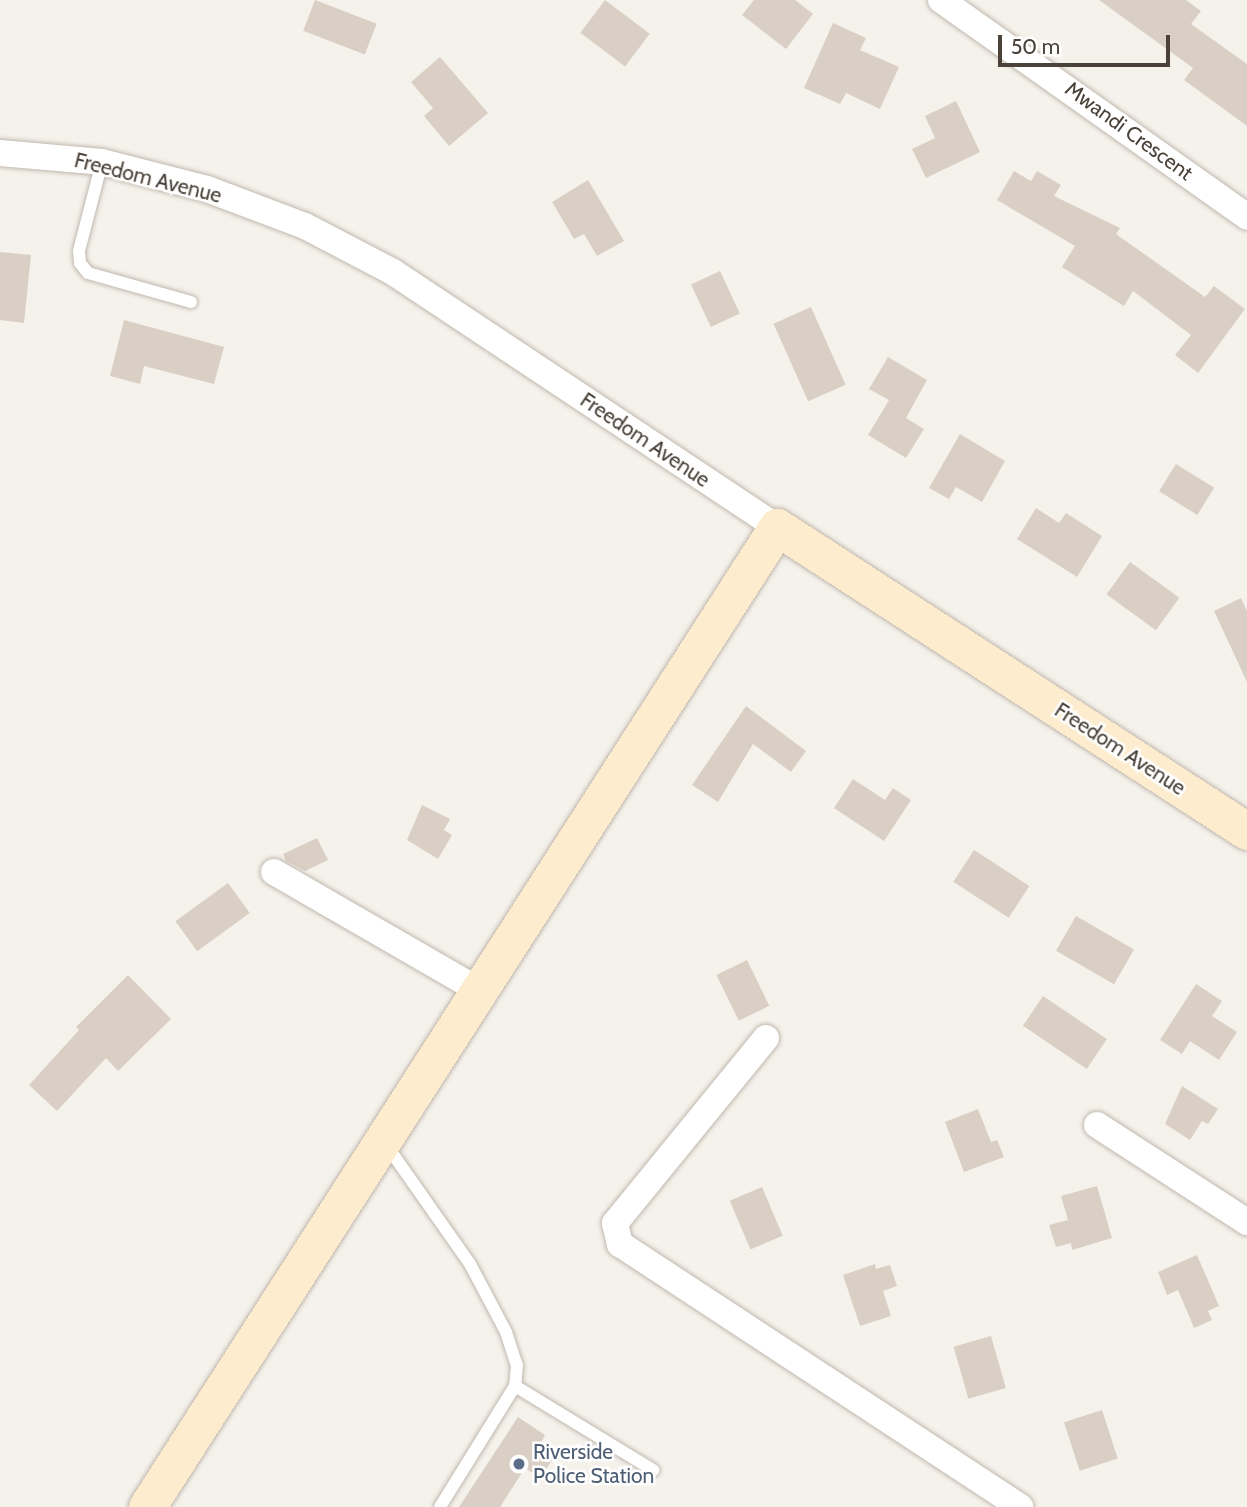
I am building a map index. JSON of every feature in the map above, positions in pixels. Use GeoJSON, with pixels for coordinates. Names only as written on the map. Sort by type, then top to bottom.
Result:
{"type":"FeatureCollection","features":[{"type":"Feature","properties":{"kind":"main road","name":"Freedom Avenue"},"geometry":{"type":"LineString","coordinates":[[777,527],[1247,831]]}},
{"type":"Feature","properties":{"kind":"main road"},"geometry":{"type":"LineString","coordinates":[[147,1507],[777,527]]}},
{"type":"Feature","properties":{"kind":"street","name":"Mwandi Crescent"},"geometry":{"type":"LineString","coordinates":[[941,0],[1247,217]]}},
{"type":"Feature","properties":{"kind":"street","name":"Freedom Avenue"},"geometry":{"type":"LineString","coordinates":[[0,153],[102,162],[207,189],[305,226],[393,272],[777,527]]}},
{"type":"Feature","properties":{"kind":"street"},"geometry":{"type":"LineString","coordinates":[[274,872],[478,990]]}},
{"type":"Feature","properties":{"kind":"street"},"geometry":{"type":"LineString","coordinates":[[766,1038],[615,1223],[621,1244],[1020,1507]]}},
{"type":"Feature","properties":{"kind":"street"},"geometry":{"type":"LineString","coordinates":[[1097,1125],[1247,1222]]}},
{"type":"Feature","properties":{"kind":"lane"},"geometry":{"type":"LineString","coordinates":[[102,162],[79,251],[80,262],[88,273],[191,302]]}},
{"type":"Feature","properties":{"kind":"lane"},"geometry":{"type":"LineString","coordinates":[[383,1140],[470,1264],[506,1332],[517,1365],[515,1386],[440,1507]]}},
{"type":"Feature","properties":{"kind":"lane"},"geometry":{"type":"LineString","coordinates":[[515,1386],[653,1471]]}},
{"type":"Feature","properties":{"kind":"building"},"geometry":{"type":"Polygon","coordinates":[[[315,0],[377,24],[365,54],[303,31],[315,0]]]}},
{"type":"Feature","properties":{"kind":"building"},"geometry":{"type":"Polygon","coordinates":[[[605,0],[650,34],[625,66],[580,33],[605,0]]]}},
{"type":"Feature","properties":{"kind":"building"},"geometry":{"type":"Polygon","coordinates":[[[754,0],[795,0],[813,14],[786,49],[742,15],[754,0]]]}},
{"type":"Feature","properties":{"kind":"building"},"geometry":{"type":"Polygon","coordinates":[[[1099,0],[1186,0],[1201,11],[1191,24],[1247,64],[1247,126],[1184,80],[1193,68],[1099,0]]]}},
{"type":"Feature","properties":{"kind":"building"},"geometry":{"type":"Polygon","coordinates":[[[833,23],[866,38],[860,50],[899,67],[880,109],[846,93],[840,104],[804,88],[833,23]]]}},
{"type":"Feature","properties":{"kind":"building"},"geometry":{"type":"Polygon","coordinates":[[[440,57],[488,113],[449,146],[424,116],[433,108],[411,82],[440,57]]]}},
{"type":"Feature","properties":{"kind":"building"},"geometry":{"type":"Polygon","coordinates":[[[956,101],[980,152],[926,178],[912,149],[935,138],[925,116],[956,101]]]}},
{"type":"Feature","properties":{"kind":"building"},"geometry":{"type":"Polygon","coordinates":[[[1014,171],[1031,181],[1037,171],[1061,185],[1054,196],[1120,228],[1116,234],[1205,297],[1214,286],[1245,309],[1198,373],[1175,355],[1191,335],[1133,291],[1124,306],[1062,267],[1075,246],[997,200],[1014,171]]]}},
{"type":"Feature","properties":{"kind":"building"},"geometry":{"type":"Polygon","coordinates":[[[588,180],[624,241],[597,256],[584,234],[574,239],[552,202],[588,180]]]}},
{"type":"Feature","properties":{"kind":"building"},"geometry":{"type":"Polygon","coordinates":[[[0,252],[31,255],[24,323],[0,320],[0,252]]]}},
{"type":"Feature","properties":{"kind":"building"},"geometry":{"type":"Polygon","coordinates":[[[720,271],[740,314],[711,327],[691,285],[720,271]]]}},
{"type":"Feature","properties":{"kind":"building"},"geometry":{"type":"Polygon","coordinates":[[[811,307],[846,385],[808,401],[774,324],[811,307]]]}},
{"type":"Feature","properties":{"kind":"building"},"geometry":{"type":"Polygon","coordinates":[[[124,320],[224,347],[214,384],[144,366],[140,384],[110,376],[124,320]]]}},
{"type":"Feature","properties":{"kind":"building"},"geometry":{"type":"Polygon","coordinates":[[[888,357],[927,380],[906,418],[924,429],[906,458],[868,435],[889,400],[869,389],[888,357]]]}},
{"type":"Feature","properties":{"kind":"building"},"geometry":{"type":"Polygon","coordinates":[[[960,434],[1005,461],[982,502],[956,487],[949,499],[929,488],[960,434]]]}},
{"type":"Feature","properties":{"kind":"building"},"geometry":{"type":"Polygon","coordinates":[[[1176,464],[1214,488],[1197,515],[1159,491],[1176,464]]]}},
{"type":"Feature","properties":{"kind":"building"},"geometry":{"type":"Polygon","coordinates":[[[1036,508],[1059,523],[1066,513],[1102,536],[1077,577],[1017,539],[1036,508]]]}},
{"type":"Feature","properties":{"kind":"building"},"geometry":{"type":"Polygon","coordinates":[[[1130,562],[1179,598],[1156,630],[1106,594],[1130,562]]]}},
{"type":"Feature","properties":{"kind":"building"},"geometry":{"type":"Polygon","coordinates":[[[1241,598],[1247,611],[1247,682],[1214,611],[1241,598]]]}},
{"type":"Feature","properties":{"kind":"building"},"geometry":{"type":"Polygon","coordinates":[[[746,706],[806,751],[791,772],[753,744],[718,802],[692,785],[746,706]]]}},
{"type":"Feature","properties":{"kind":"building"},"geometry":{"type":"Polygon","coordinates":[[[853,779],[885,800],[893,788],[911,800],[884,841],[834,808],[853,779]]]}},
{"type":"Feature","properties":{"kind":"building"},"geometry":{"type":"Polygon","coordinates":[[[422,805],[450,819],[444,830],[452,835],[438,859],[407,840],[422,805]]]}},
{"type":"Feature","properties":{"kind":"building"},"geometry":{"type":"Polygon","coordinates":[[[317,838],[328,860],[305,871],[286,861],[283,854],[317,838]]]}},
{"type":"Feature","properties":{"kind":"building"},"geometry":{"type":"Polygon","coordinates":[[[974,850],[1029,886],[1009,918],[953,882],[974,850]]]}},
{"type":"Feature","properties":{"kind":"building"},"geometry":{"type":"Polygon","coordinates":[[[228,883],[250,913],[197,951],[175,921],[228,883]]]}},
{"type":"Feature","properties":{"kind":"building"},"geometry":{"type":"Polygon","coordinates":[[[1076,916],[1134,950],[1114,984],[1056,951],[1076,916]]]}},
{"type":"Feature","properties":{"kind":"building"},"geometry":{"type":"Polygon","coordinates":[[[747,960],[769,1006],[739,1021],[716,975],[747,960]]]}},
{"type":"Feature","properties":{"kind":"building"},"geometry":{"type":"Polygon","coordinates":[[[128,975],[171,1019],[118,1071],[106,1058],[57,1111],[29,1085],[79,1030],[76,1027],[128,975]]]}},
{"type":"Feature","properties":{"kind":"building"},"geometry":{"type":"Polygon","coordinates":[[[1196,984],[1222,1001],[1212,1016],[1237,1032],[1219,1060],[1190,1041],[1182,1054],[1160,1040],[1196,984]]]}},
{"type":"Feature","properties":{"kind":"building"},"geometry":{"type":"Polygon","coordinates":[[[1043,996],[1107,1039],[1087,1069],[1023,1026],[1043,996]]]}},
{"type":"Feature","properties":{"kind":"building"},"geometry":{"type":"Polygon","coordinates":[[[1182,1086],[1218,1109],[1208,1124],[1202,1121],[1190,1140],[1165,1124],[1182,1086]]]}},
{"type":"Feature","properties":{"kind":"building"},"geometry":{"type":"Polygon","coordinates":[[[978,1109],[991,1142],[997,1140],[1004,1157],[964,1172],[945,1122],[978,1109]]]}},
{"type":"Feature","properties":{"kind":"building"},"geometry":{"type":"Polygon","coordinates":[[[1097,1186],[1112,1238],[1072,1250],[1071,1243],[1056,1247],[1049,1225],[1068,1220],[1061,1196],[1097,1186]]]}},
{"type":"Feature","properties":{"kind":"building"},"geometry":{"type":"Polygon","coordinates":[[[762,1187],[783,1236],[750,1249],[730,1201],[762,1187]]]}},
{"type":"Feature","properties":{"kind":"building"},"geometry":{"type":"Polygon","coordinates":[[[1197,1255],[1219,1306],[1208,1311],[1212,1320],[1194,1328],[1178,1290],[1167,1295],[1158,1272],[1197,1255]]]}},
{"type":"Feature","properties":{"kind":"building"},"geometry":{"type":"Polygon","coordinates":[[[875,1264],[876,1269],[890,1265],[897,1286],[883,1291],[891,1316],[860,1326],[843,1275],[875,1264]]]}},
{"type":"Feature","properties":{"kind":"building"},"geometry":{"type":"Polygon","coordinates":[[[991,1336],[1006,1388],[968,1399],[954,1347],[991,1336]]]}},
{"type":"Feature","properties":{"kind":"building"},"geometry":{"type":"Polygon","coordinates":[[[1102,1410],[1118,1459],[1080,1471],[1064,1422],[1102,1410]]]}},
{"type":"Feature","properties":{"kind":"building","name":"Riverside Police Station"},"geometry":{"type":"Polygon","coordinates":[[[518,1417],[545,1435],[537,1449],[553,1459],[540,1478],[525,1468],[500,1507],[459,1507],[518,1417]]]}},
{"type":"Feature","properties":{"kind":"place","name":"Riverside Police Station"},"geometry":{"type":"Point","coordinates":[519,1464]}}]}
